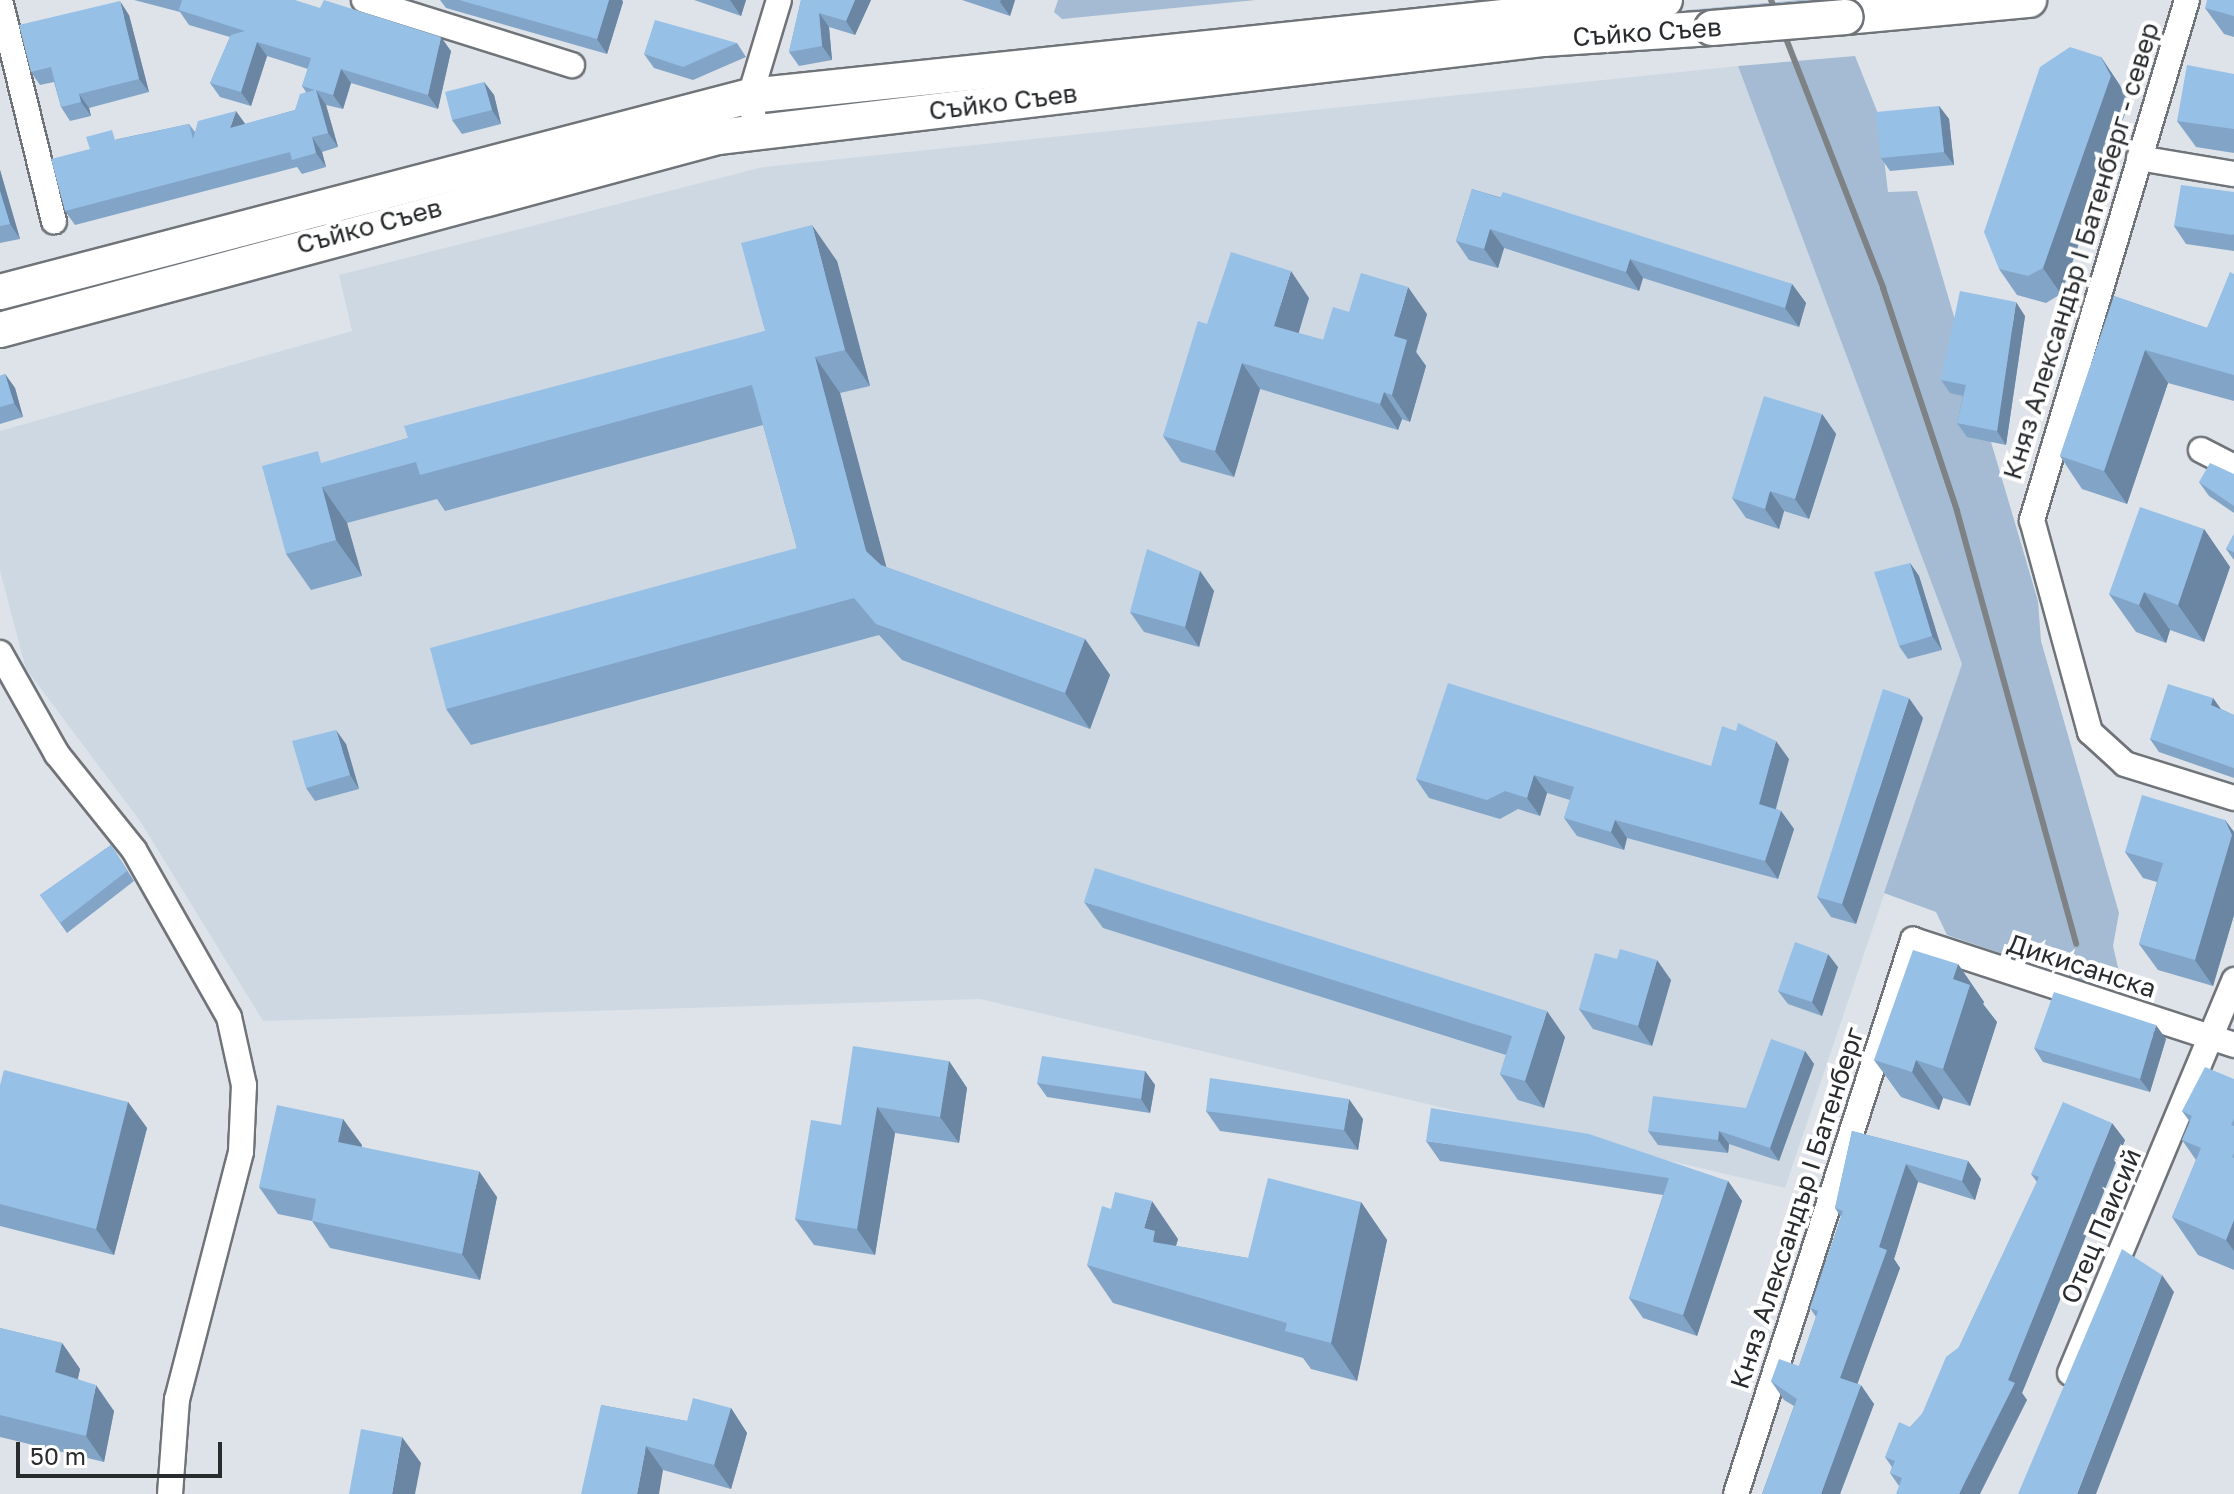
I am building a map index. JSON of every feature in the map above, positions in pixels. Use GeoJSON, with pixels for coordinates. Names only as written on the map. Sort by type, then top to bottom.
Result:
{"type":"FeatureCollection","features":[{"type":"Feature","properties":{"kind":"street"},"geometry":{"type":"LineString","coordinates":[[0,0],[54,221]]}},
{"type":"Feature","properties":{"kind":"street"},"geometry":{"type":"LineString","coordinates":[[364,0],[572,65]]}},
{"type":"Feature","properties":{"kind":"street"},"geometry":{"type":"LineString","coordinates":[[756,130],[750,96],[779,0]]}},
{"type":"Feature","properties":{"kind":"street","name":"Съйко Съев"},"geometry":{"type":"LineString","coordinates":[[0,330],[523,184],[756,130],[1585,14],[1665,0]]}},
{"type":"Feature","properties":{"kind":"street","name":"Съйко Съев"},"geometry":{"type":"LineString","coordinates":[[0,292],[750,96],[1585,14],[1712,28],[2029,0]]}},
{"type":"Feature","properties":{"kind":"street","name":"Княз Александър I Батенберг - север"},"geometry":{"type":"LineString","coordinates":[[2187,0],[2035,493],[2033,533],[2090,732],[2104,752],[2234,798]]}},
{"type":"Feature","properties":{"kind":"street"},"geometry":{"type":"LineString","coordinates":[[2139,158],[2234,174]]}},
{"type":"Feature","properties":{"kind":"street"},"geometry":{"type":"LineString","coordinates":[[2201,450],[2234,467]]}},
{"type":"Feature","properties":{"kind":"street"},"geometry":{"type":"LineString","coordinates":[[0,653],[57,754],[134,850],[214,990],[229,1017],[244,1085],[241,1152],[177,1399],[170,1494]]}},
{"type":"Feature","properties":{"kind":"street","name":"Дикисанска"},"geometry":{"type":"LineString","coordinates":[[1913,940],[2234,1045]]}},
{"type":"Feature","properties":{"kind":"street","name":"Княз Александър I Батенберг"},"geometry":{"type":"LineString","coordinates":[[1736,1494],[1913,940]]}},
{"type":"Feature","properties":{"kind":"street","name":"Отец Паисий"},"geometry":{"type":"LineString","coordinates":[[2062,1391],[2234,980]]}},
{"type":"Feature","properties":{"kind":"shaded area"},"geometry":{"type":"Polygon","coordinates":[[[1058,0],[1256,0],[1062,19],[1054,12],[1058,0]]]}},
{"type":"Feature","properties":{"kind":"shaded area"},"geometry":{"type":"Polygon","coordinates":[[[1800,0],[1895,0],[1685,15],[1688,10],[1800,0]]]}},
{"type":"Feature","properties":{"kind":"shaded area"},"geometry":{"type":"Polygon","coordinates":[[[1855,56],[1879,116],[1888,192],[1917,191],[2038,601],[2041,641],[2119,913],[2113,946],[2121,980],[2098,986],[1947,935],[1936,912],[1884,893],[1962,664],[1738,66],[1855,56]]]}},
{"type":"Feature","properties":{"kind":"shaded area"},"geometry":{"type":"Polygon","coordinates":[[[1738,66],[1962,664],[1785,1188],[980,999],[263,1021],[140,821],[26,669],[0,571],[0,431],[352,331],[339,275],[763,167],[1738,66]]]}},
{"type":"Feature","properties":{"kind":"shaded area"},"geometry":{"type":"Polygon","coordinates":[[[253,243],[0,314],[0,308],[253,243]]]}},
{"type":"Feature","properties":{"kind":"building"},"geometry":{"type":"Polygon","coordinates":[[[182,0],[294,0],[320,8],[324,0],[441,37],[428,95],[341,69],[333,95],[316,90],[328,133],[312,137],[316,153],[292,160],[290,152],[65,211],[51,159],[90,149],[86,137],[112,130],[115,140],[189,124],[193,139],[198,121],[236,111],[230,128],[295,110],[300,94],[315,90],[302,86],[311,58],[257,42],[241,92],[210,83],[231,35],[245,31],[179,10],[182,0]]]}},
{"type":"Feature","properties":{"kind":"building"},"geometry":{"type":"Polygon","coordinates":[[[459,0],[609,0],[597,39],[459,0]]]}},
{"type":"Feature","properties":{"kind":"building"},"geometry":{"type":"Polygon","coordinates":[[[801,0],[855,0],[846,21],[819,13],[822,46],[789,52],[801,0]]]}},
{"type":"Feature","properties":{"kind":"building"},"geometry":{"type":"Polygon","coordinates":[[[2207,0],[2234,0],[2234,16],[2205,8],[2207,0]]]}},
{"type":"Feature","properties":{"kind":"building"},"geometry":{"type":"Polygon","coordinates":[[[120,1],[139,79],[79,94],[81,102],[61,107],[51,67],[31,72],[19,25],[120,1]]]}},
{"type":"Feature","properties":{"kind":"building"},"geometry":{"type":"Polygon","coordinates":[[[655,20],[737,43],[683,67],[644,54],[655,20]]]}},
{"type":"Feature","properties":{"kind":"building"},"geometry":{"type":"Polygon","coordinates":[[[2070,47],[2101,57],[2111,76],[2043,268],[2028,276],[1999,269],[1984,232],[2040,67],[2070,47]]]}},
{"type":"Feature","properties":{"kind":"building"},"geometry":{"type":"Polygon","coordinates":[[[2187,65],[2234,74],[2234,129],[2177,121],[2187,65]]]}},
{"type":"Feature","properties":{"kind":"building"},"geometry":{"type":"Polygon","coordinates":[[[484,82],[492,110],[452,120],[445,92],[484,82]]]}},
{"type":"Feature","properties":{"kind":"building"},"geometry":{"type":"Polygon","coordinates":[[[1939,106],[1944,152],[1881,158],[1876,112],[1939,106]]]}},
{"type":"Feature","properties":{"kind":"building"},"geometry":{"type":"Polygon","coordinates":[[[2181,185],[2234,192],[2234,234],[2174,226],[2181,185]]]}},
{"type":"Feature","properties":{"kind":"building"},"geometry":{"type":"Polygon","coordinates":[[[1472,189],[1500,198],[1503,192],[1792,284],[1785,308],[1630,259],[1626,272],[1490,229],[1484,249],[1456,241],[1472,189]]]}},
{"type":"Feature","properties":{"kind":"building"},"geometry":{"type":"Polygon","coordinates":[[[0,191],[10,224],[0,226],[0,191]]]}},
{"type":"Feature","properties":{"kind":"building"},"geometry":{"type":"Polygon","coordinates":[[[812,225],[845,350],[815,357],[866,551],[881,565],[1085,639],[1065,693],[876,624],[854,598],[446,709],[430,648],[797,548],[752,385],[420,475],[416,462],[322,487],[336,540],[286,554],[262,466],[318,451],[321,463],[408,438],[404,426],[765,331],[741,243],[812,225]]]}},
{"type":"Feature","properties":{"kind":"building"},"geometry":{"type":"Polygon","coordinates":[[[1231,252],[1291,271],[1274,326],[1323,340],[1333,307],[1349,312],[1361,273],[1408,287],[1394,336],[1407,340],[1392,395],[1384,392],[1380,404],[1242,363],[1215,451],[1163,436],[1198,321],[1207,324],[1231,252]]]}},
{"type":"Feature","properties":{"kind":"building"},"geometry":{"type":"Polygon","coordinates":[[[2230,272],[2234,274],[2234,375],[2145,350],[2104,471],[2060,456],[2114,296],[2207,328],[2230,272]]]}},
{"type":"Feature","properties":{"kind":"building"},"geometry":{"type":"Polygon","coordinates":[[[1960,291],[2016,302],[1997,431],[1957,423],[1966,385],[1941,380],[1960,291]]]}},
{"type":"Feature","properties":{"kind":"building"},"geometry":{"type":"Polygon","coordinates":[[[5,374],[14,403],[0,407],[0,376],[5,374]]]}},
{"type":"Feature","properties":{"kind":"building"},"geometry":{"type":"Polygon","coordinates":[[[1764,396],[1822,414],[1795,499],[1770,491],[1765,509],[1732,498],[1764,396]]]}},
{"type":"Feature","properties":{"kind":"building"},"geometry":{"type":"Polygon","coordinates":[[[2210,463],[2234,474],[2234,506],[2199,482],[2210,463]]]}},
{"type":"Feature","properties":{"kind":"building"},"geometry":{"type":"Polygon","coordinates":[[[2140,507],[2204,529],[2178,605],[2144,592],[2139,605],[2109,594],[2140,507]]]}},
{"type":"Feature","properties":{"kind":"building"},"geometry":{"type":"Polygon","coordinates":[[[2234,534],[2234,552],[2226,549],[2234,534]]]}},
{"type":"Feature","properties":{"kind":"building"},"geometry":{"type":"Polygon","coordinates":[[[1147,549],[1200,571],[1185,627],[1130,612],[1147,549]]]}},
{"type":"Feature","properties":{"kind":"building"},"geometry":{"type":"Polygon","coordinates":[[[1910,563],[1932,636],[1899,646],[1874,572],[1910,563]]]}},
{"type":"Feature","properties":{"kind":"building"},"geometry":{"type":"Polygon","coordinates":[[[1448,683],[1711,766],[1722,726],[1736,731],[1738,723],[1776,741],[1759,804],[1781,811],[1765,861],[1615,820],[1611,832],[1564,818],[1574,787],[1534,775],[1527,798],[1505,791],[1487,800],[1416,779],[1448,683]]]}},
{"type":"Feature","properties":{"kind":"building"},"geometry":{"type":"Polygon","coordinates":[[[2168,684],[2213,698],[2211,705],[2234,715],[2234,768],[2150,739],[2168,684]]]}},
{"type":"Feature","properties":{"kind":"building"},"geometry":{"type":"Polygon","coordinates":[[[1883,689],[1909,698],[1842,904],[1817,897],[1883,689]]]}},
{"type":"Feature","properties":{"kind":"building"},"geometry":{"type":"Polygon","coordinates":[[[336,730],[350,775],[306,788],[292,741],[336,730]]]}},
{"type":"Feature","properties":{"kind":"building"},"geometry":{"type":"Polygon","coordinates":[[[2142,795],[2225,820],[2232,835],[2195,960],[2139,944],[2163,863],[2125,852],[2142,795]]]}},
{"type":"Feature","properties":{"kind":"building"},"geometry":{"type":"Polygon","coordinates":[[[111,845],[127,871],[60,923],[40,895],[111,845]]]}},
{"type":"Feature","properties":{"kind":"building"},"geometry":{"type":"Polygon","coordinates":[[[1095,868],[1547,1011],[1525,1081],[1500,1074],[1512,1036],[1084,902],[1095,868]]]}},
{"type":"Feature","properties":{"kind":"building"},"geometry":{"type":"Polygon","coordinates":[[[1795,942],[1828,954],[1812,1002],[1778,991],[1795,942]]]}},
{"type":"Feature","properties":{"kind":"building"},"geometry":{"type":"Polygon","coordinates":[[[1620,949],[1657,960],[1638,1026],[1579,1009],[1595,953],[1617,959],[1620,949]]]}},
{"type":"Feature","properties":{"kind":"building"},"geometry":{"type":"Polygon","coordinates":[[[1913,950],[1958,964],[1953,979],[1970,985],[1943,1069],[1916,1060],[1912,1072],[1874,1060],[1913,950]]]}},
{"type":"Feature","properties":{"kind":"building"},"geometry":{"type":"Polygon","coordinates":[[[2054,992],[2156,1025],[2140,1079],[2034,1048],[2054,992]]]}},
{"type":"Feature","properties":{"kind":"building"},"geometry":{"type":"Polygon","coordinates":[[[1771,1039],[1805,1051],[1770,1148],[1719,1131],[1718,1140],[1648,1131],[1653,1096],[1746,1108],[1771,1039]]]}},
{"type":"Feature","properties":{"kind":"building"},"geometry":{"type":"Polygon","coordinates":[[[853,1046],[949,1061],[940,1117],[877,1107],[857,1229],[795,1219],[811,1120],[841,1125],[853,1046]]]}},
{"type":"Feature","properties":{"kind":"building"},"geometry":{"type":"Polygon","coordinates":[[[1042,1056],[1145,1071],[1141,1099],[1037,1083],[1042,1056]]]}},
{"type":"Feature","properties":{"kind":"building"},"geometry":{"type":"Polygon","coordinates":[[[2205,1067],[2234,1079],[2234,1119],[2231,1125],[2234,1126],[2234,1220],[2226,1240],[2172,1217],[2201,1148],[2182,1140],[2192,1116],[2182,1111],[2205,1067]]]}},
{"type":"Feature","properties":{"kind":"building"},"geometry":{"type":"Polygon","coordinates":[[[4,1070],[128,1102],[96,1229],[0,1204],[0,1085],[4,1070]]]}},
{"type":"Feature","properties":{"kind":"building"},"geometry":{"type":"Polygon","coordinates":[[[1210,1078],[1349,1099],[1344,1130],[1206,1111],[1210,1078]]]}},
{"type":"Feature","properties":{"kind":"building"},"geometry":{"type":"Polygon","coordinates":[[[2063,1102],[2112,1123],[2008,1380],[2015,1383],[1959,1494],[1896,1494],[1902,1478],[1890,1473],[1895,1461],[1885,1457],[1899,1422],[1910,1427],[1922,1414],[1946,1357],[1959,1347],[2039,1177],[2031,1174],[2063,1102]]]}},
{"type":"Feature","properties":{"kind":"building"},"geometry":{"type":"Polygon","coordinates":[[[277,1105],[343,1119],[338,1142],[479,1171],[462,1254],[312,1221],[316,1199],[259,1187],[277,1105]]]}},
{"type":"Feature","properties":{"kind":"building"},"geometry":{"type":"Polygon","coordinates":[[[1431,1108],[1589,1134],[1728,1181],[1683,1315],[1629,1298],[1669,1178],[1426,1141],[1431,1108]]]}},
{"type":"Feature","properties":{"kind":"building"},"geometry":{"type":"Polygon","coordinates":[[[1852,1131],[1968,1161],[1962,1181],[1906,1164],[1879,1247],[1887,1250],[1840,1378],[1861,1385],[1821,1494],[1762,1494],[1797,1399],[1771,1381],[1779,1359],[1799,1366],[1818,1311],[1810,1308],[1843,1211],[1835,1208],[1852,1131]]]}},
{"type":"Feature","properties":{"kind":"building"},"geometry":{"type":"Polygon","coordinates":[[[1268,1178],[1361,1202],[1331,1343],[1285,1331],[1287,1323],[1087,1265],[1102,1206],[1111,1209],[1115,1192],[1152,1201],[1144,1228],[1155,1231],[1153,1242],[1248,1258],[1268,1178]]]}},
{"type":"Feature","properties":{"kind":"building"},"geometry":{"type":"Polygon","coordinates":[[[2122,1249],[2162,1275],[2077,1494],[2018,1494],[2122,1249]]]}},
{"type":"Feature","properties":{"kind":"building"},"geometry":{"type":"Polygon","coordinates":[[[0,1328],[62,1343],[55,1372],[96,1385],[86,1436],[0,1415],[0,1328]]]}},
{"type":"Feature","properties":{"kind":"building"},"geometry":{"type":"Polygon","coordinates":[[[693,1398],[731,1408],[714,1465],[646,1446],[637,1494],[581,1494],[601,1405],[687,1421],[693,1398]]]}},
{"type":"Feature","properties":{"kind":"building"},"geometry":{"type":"Polygon","coordinates":[[[361,1429],[402,1437],[392,1494],[349,1494],[361,1429]]]}},
{"type":"Feature","properties":{"kind":"railway"},"geometry":{"type":"LineString","coordinates":[[1771,0],[1883,288],[1957,511],[2076,944]]}}]}
